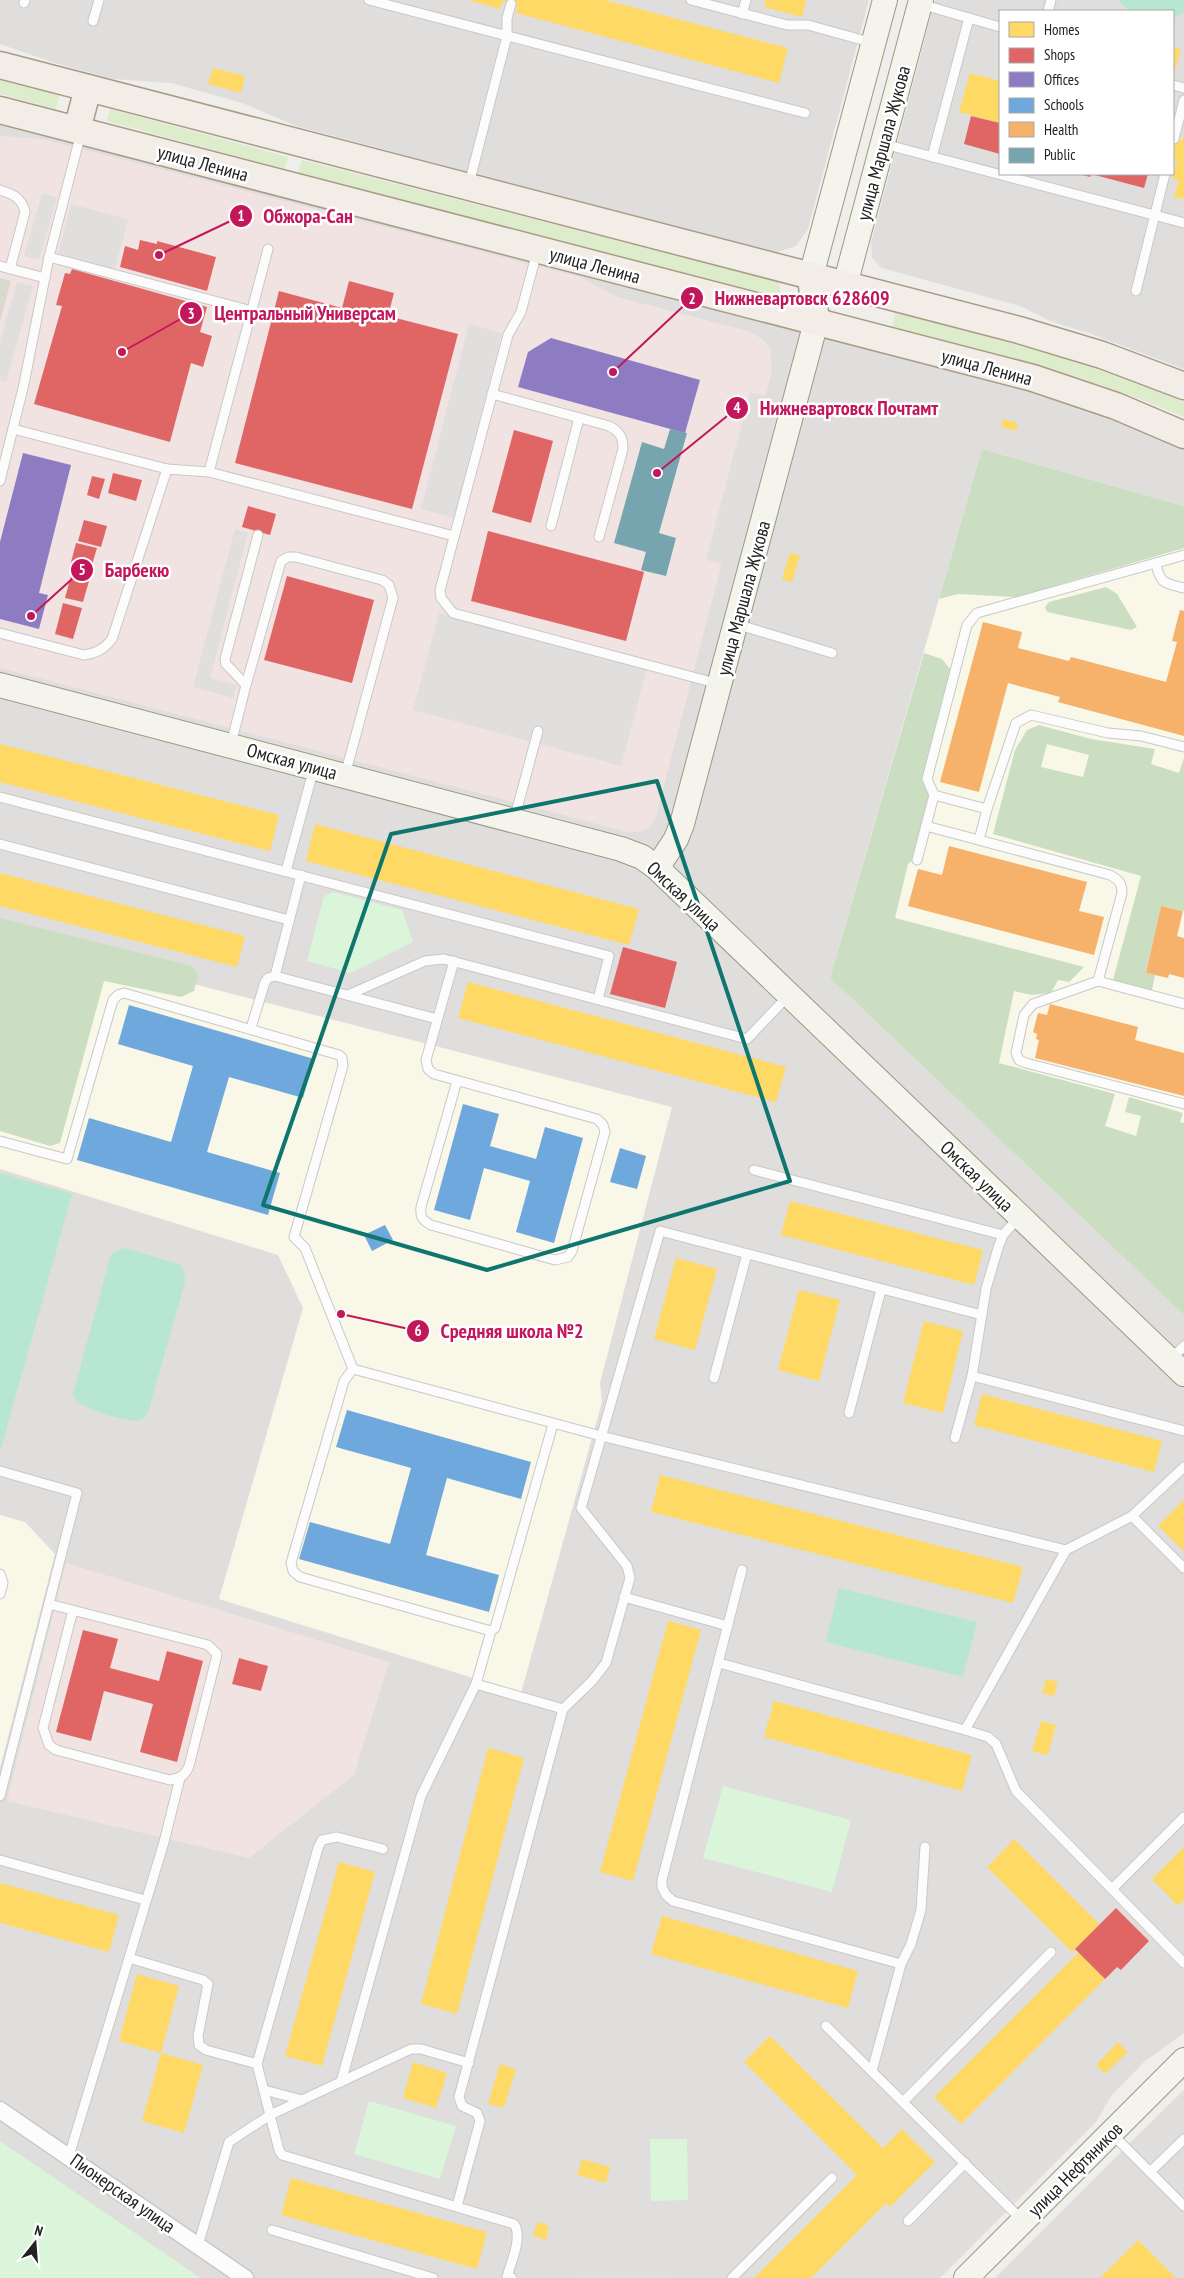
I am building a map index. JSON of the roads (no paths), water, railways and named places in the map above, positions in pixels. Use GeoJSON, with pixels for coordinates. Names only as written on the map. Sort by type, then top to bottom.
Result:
{"type":"FeatureCollection","features":[{"type":"Feature","properties":{"kind":"main road"},"geometry":{"type":"LineString","coordinates":[[885,2],[919,5]]}},
{"type":"Feature","properties":{"kind":"main road","name":"улица Маршала Жукова"},"geometry":{"type":"LineString","coordinates":[[811,276],[885,2]]}},
{"type":"Feature","properties":{"kind":"main road","name":"улица Маршала Жукова"},"geometry":{"type":"LineString","coordinates":[[845,285],[919,5]]}},
{"type":"Feature","properties":{"kind":"main road"},"geometry":{"type":"LineString","coordinates":[[0,65],[1052,339],[1156,374],[1184,386]]}},
{"type":"Feature","properties":{"kind":"main road"},"geometry":{"type":"LineString","coordinates":[[79,131],[88,88]]}},
{"type":"Feature","properties":{"kind":"main road","name":"улица Ленина"},"geometry":{"type":"LineString","coordinates":[[0,110],[1074,390],[1184,435]]}},
{"type":"Feature","properties":{"kind":"main road"},"geometry":{"type":"LineString","coordinates":[[811,276],[816,322]]}},
{"type":"Feature","properties":{"kind":"main road"},"geometry":{"type":"LineString","coordinates":[[816,322],[845,285]]}},
{"type":"Feature","properties":{"kind":"main road","name":"улица Маршала Жукова"},"geometry":{"type":"LineString","coordinates":[[657,868],[676,839],[682,824],[816,322]]}},
{"type":"Feature","properties":{"kind":"main road","name":"Омская улица"},"geometry":{"type":"LineString","coordinates":[[0,685],[231,744],[514,820],[621,849],[642,858],[657,868],[1019,1217],[1179,1360]]}},
{"type":"Feature","properties":{"kind":"main road","name":"улица Нефтяников"},"geometry":{"type":"LineString","coordinates":[[966,2278],[1184,2060]]}},
{"type":"Feature","properties":{"kind":"street","name":"Пионерская улица"},"geometry":{"type":"LineString","coordinates":[[0,2110],[246,2278]]}},
{"type":"Feature","properties":{"kind":"lane"},"geometry":{"type":"LineString","coordinates":[[93,21],[99,0]]}},
{"type":"Feature","properties":{"kind":"lane"},"geometry":{"type":"LineString","coordinates":[[369,0],[805,113]]}},
{"type":"Feature","properties":{"kind":"lane"},"geometry":{"type":"LineString","coordinates":[[691,0],[787,25],[808,25],[873,44]]}},
{"type":"Feature","properties":{"kind":"lane"},"geometry":{"type":"LineString","coordinates":[[742,14],[746,0]]}},
{"type":"Feature","properties":{"kind":"lane"},"geometry":{"type":"LineString","coordinates":[[469,187],[507,36],[507,18],[511,4]]}},
{"type":"Feature","properties":{"kind":"lane"},"geometry":{"type":"LineString","coordinates":[[919,5],[999,27]]}},
{"type":"Feature","properties":{"kind":"lane"},"geometry":{"type":"LineString","coordinates":[[932,157],[969,18]]}},
{"type":"Feature","properties":{"kind":"lane"},"geometry":{"type":"LineString","coordinates":[[1174,139],[1184,100]]}},
{"type":"Feature","properties":{"kind":"lane"},"geometry":{"type":"LineString","coordinates":[[0,481],[13,429],[49,257],[79,131]]}},
{"type":"Feature","properties":{"kind":"lane"},"geometry":{"type":"LineString","coordinates":[[883,144],[999,175]]}},
{"type":"Feature","properties":{"kind":"lane"},"geometry":{"type":"LineString","coordinates":[[1000,175],[1184,223]]}},
{"type":"Feature","properties":{"kind":"lane"},"geometry":{"type":"LineString","coordinates":[[1136,291],[1165,175]]}},
{"type":"Feature","properties":{"kind":"lane"},"geometry":{"type":"LineString","coordinates":[[0,190],[17,197],[23,204],[25,212],[10,269]]}},
{"type":"Feature","properties":{"kind":"lane"},"geometry":{"type":"LineString","coordinates":[[209,472],[268,248]]}},
{"type":"Feature","properties":{"kind":"lane"},"geometry":{"type":"LineString","coordinates":[[538,250],[521,312],[508,335],[440,590],[441,598],[453,613],[720,684]]}},
{"type":"Feature","properties":{"kind":"lane"},"geometry":{"type":"LineString","coordinates":[[49,257],[252,311]]}},
{"type":"Feature","properties":{"kind":"lane"},"geometry":{"type":"LineString","coordinates":[[0,266],[45,278]]}},
{"type":"Feature","properties":{"kind":"lane"},"geometry":{"type":"LineString","coordinates":[[492,394],[609,426],[618,431],[623,438],[624,449],[600,537]]}},
{"type":"Feature","properties":{"kind":"lane"},"geometry":{"type":"LineString","coordinates":[[551,526],[580,418]]}},
{"type":"Feature","properties":{"kind":"lane"},"geometry":{"type":"LineString","coordinates":[[13,429],[167,469],[209,472],[454,536]]}},
{"type":"Feature","properties":{"kind":"lane"},"geometry":{"type":"LineString","coordinates":[[0,633],[84,655],[95,654],[106,647],[112,639],[167,469]]}},
{"type":"Feature","properties":{"kind":"lane"},"geometry":{"type":"LineString","coordinates":[[246,685],[226,664],[225,659],[258,535]]}},
{"type":"Feature","properties":{"kind":"lane"},"geometry":{"type":"LineString","coordinates":[[917,860],[934,795],[927,779],[967,625],[972,618],[978,613],[1184,556]]}},
{"type":"Feature","properties":{"kind":"lane"},"geometry":{"type":"LineString","coordinates":[[231,744],[281,561],[288,557],[296,557],[382,580],[389,585],[393,598],[345,775]]}},
{"type":"Feature","properties":{"kind":"lane"},"geometry":{"type":"LineString","coordinates":[[1156,563],[1159,577],[1165,583],[1184,588]]}},
{"type":"Feature","properties":{"kind":"lane"},"geometry":{"type":"LineString","coordinates":[[736,624],[832,652]]}},
{"type":"Feature","properties":{"kind":"lane"},"geometry":{"type":"LineString","coordinates":[[979,840],[987,808],[1016,723],[1031,716],[1108,733],[1140,736],[1184,747]]}},
{"type":"Feature","properties":{"kind":"lane"},"geometry":{"type":"LineString","coordinates":[[514,820],[538,731]]}},
{"type":"Feature","properties":{"kind":"lane"},"geometry":{"type":"LineString","coordinates":[[286,871],[314,767]]}},
{"type":"Feature","properties":{"kind":"lane"},"geometry":{"type":"LineString","coordinates":[[934,795],[987,808]]}},
{"type":"Feature","properties":{"kind":"lane"},"geometry":{"type":"LineString","coordinates":[[0,797],[609,956],[598,999]]}},
{"type":"Feature","properties":{"kind":"lane"},"geometry":{"type":"LineString","coordinates":[[926,826],[1110,875],[1118,879],[1122,885],[1122,893],[1098,981]]}},
{"type":"Feature","properties":{"kind":"lane"},"geometry":{"type":"LineString","coordinates":[[0,844],[290,920]]}},
{"type":"Feature","properties":{"kind":"lane"},"geometry":{"type":"LineString","coordinates":[[275,976],[301,875]]}},
{"type":"Feature","properties":{"kind":"lane"},"geometry":{"type":"LineString","coordinates":[[348,995],[425,961],[444,959],[747,1039],[788,996]]}},
{"type":"Feature","properties":{"kind":"lane"},"geometry":{"type":"LineString","coordinates":[[454,961],[426,1060],[426,1066],[434,1074],[597,1119],[604,1125],[605,1132],[572,1251],[568,1257],[555,1260],[431,1225],[424,1220],[421,1215],[421,1207],[458,1081]]}},
{"type":"Feature","properties":{"kind":"lane"},"geometry":{"type":"LineString","coordinates":[[251,1028],[265,982],[268,978],[275,976],[437,1019]]}},
{"type":"Feature","properties":{"kind":"lane"},"geometry":{"type":"LineString","coordinates":[[1184,1004],[1098,981],[1033,1004],[1024,1015],[1016,1053],[1019,1060],[1184,1104]]}},
{"type":"Feature","properties":{"kind":"lane"},"geometry":{"type":"LineString","coordinates":[[0,1141],[67,1159],[113,1000],[118,994],[132,993],[333,1052],[342,1058],[343,1066],[294,1237],[305,1248],[353,1369]]}},
{"type":"Feature","properties":{"kind":"lane"},"geometry":{"type":"LineString","coordinates":[[754,1170],[1003,1235]]}},
{"type":"Feature","properties":{"kind":"lane"},"geometry":{"type":"LineString","coordinates":[[955,1438],[972,1376],[986,1289],[1003,1235],[1019,1217]]}},
{"type":"Feature","properties":{"kind":"lane"},"geometry":{"type":"LineString","coordinates":[[457,2206],[480,2121],[477,2113],[462,2106],[460,2102],[563,1709],[592,1681],[606,1663],[630,1578],[627,1566],[581,1508],[660,1231],[982,1315]]}},
{"type":"Feature","properties":{"kind":"lane"},"geometry":{"type":"LineString","coordinates":[[714,1378],[747,1254]]}},
{"type":"Feature","properties":{"kind":"lane"},"geometry":{"type":"LineString","coordinates":[[849,1413],[881,1290]]}},
{"type":"Feature","properties":{"kind":"lane"},"geometry":{"type":"LineString","coordinates":[[353,1369],[553,1424],[1066,1550]]}},
{"type":"Feature","properties":{"kind":"lane"},"geometry":{"type":"LineString","coordinates":[[353,1369],[344,1382],[291,1563],[293,1572],[300,1577],[491,1631]]}},
{"type":"Feature","properties":{"kind":"lane"},"geometry":{"type":"LineString","coordinates":[[972,1376],[1184,1431]]}},
{"type":"Feature","properties":{"kind":"lane"},"geometry":{"type":"LineString","coordinates":[[342,2082],[421,1796],[476,1684],[491,1631],[497,1619],[553,1424]]}},
{"type":"Feature","properties":{"kind":"lane"},"geometry":{"type":"LineString","coordinates":[[965,1730],[1066,1550],[1132,1516],[1184,1467]]}},
{"type":"Feature","properties":{"kind":"lane"},"geometry":{"type":"LineString","coordinates":[[0,1471],[77,1492],[0,1796]]}},
{"type":"Feature","properties":{"kind":"lane"},"geometry":{"type":"LineString","coordinates":[[1132,1516],[1184,1568]]}},
{"type":"Feature","properties":{"kind":"lane"},"geometry":{"type":"LineString","coordinates":[[742,1570],[662,1880],[662,1887],[666,1895],[673,1901],[901,1964]]}},
{"type":"Feature","properties":{"kind":"lane"},"geometry":{"type":"LineString","coordinates":[[0,1574],[3,1583],[0,1594]]}},
{"type":"Feature","properties":{"kind":"lane"},"geometry":{"type":"LineString","coordinates":[[624,1597],[728,1626]]}},
{"type":"Feature","properties":{"kind":"lane"},"geometry":{"type":"LineString","coordinates":[[49,1604],[208,1645],[217,1654],[189,1766],[180,1778],[164,1842],[69,2156]]}},
{"type":"Feature","properties":{"kind":"lane"},"geometry":{"type":"LineString","coordinates":[[73,1610],[43,1728],[49,1745],[56,1750],[170,1780],[180,1778]]}},
{"type":"Feature","properties":{"kind":"lane"},"geometry":{"type":"LineString","coordinates":[[719,1663],[988,1737],[996,1744],[1016,1791],[1184,1963]]}},
{"type":"Feature","properties":{"kind":"lane"},"geometry":{"type":"LineString","coordinates":[[476,1684],[563,1709]]}},
{"type":"Feature","properties":{"kind":"lane"},"geometry":{"type":"LineString","coordinates":[[1112,1890],[1184,1817]]}},
{"type":"Feature","properties":{"kind":"lane"},"geometry":{"type":"LineString","coordinates":[[383,1849],[337,1837],[322,1840],[318,1848],[257,2064],[279,2150],[288,2158],[514,2224],[518,2229],[508,2278]]}},
{"type":"Feature","properties":{"kind":"lane"},"geometry":{"type":"LineString","coordinates":[[872,2071],[901,1964],[911,1944],[921,1910],[925,1848]]}},
{"type":"Feature","properties":{"kind":"lane"},"geometry":{"type":"LineString","coordinates":[[0,1860],[145,1900]]}},
{"type":"Feature","properties":{"kind":"lane"},"geometry":{"type":"LineString","coordinates":[[903,2102],[1051,1952]]}},
{"type":"Feature","properties":{"kind":"lane"},"geometry":{"type":"LineString","coordinates":[[129,1958],[202,1980],[208,1984],[198,2036],[199,2045],[206,2050],[257,2064]]}},
{"type":"Feature","properties":{"kind":"lane"},"geometry":{"type":"LineString","coordinates":[[826,2026],[1023,2221]]}},
{"type":"Feature","properties":{"kind":"lane"},"geometry":{"type":"LineString","coordinates":[[198,2245],[229,2142],[270,2115],[411,2049],[421,2049],[469,2063]]}},
{"type":"Feature","properties":{"kind":"lane"},"geometry":{"type":"LineString","coordinates":[[264,2090],[302,2100]]}},
{"type":"Feature","properties":{"kind":"lane"},"geometry":{"type":"LineString","coordinates":[[1111,2133],[1184,2206]]}},
{"type":"Feature","properties":{"kind":"lane"},"geometry":{"type":"LineString","coordinates":[[1150,2172],[1184,2139]]}},
{"type":"Feature","properties":{"kind":"lane"},"geometry":{"type":"LineString","coordinates":[[908,2221],[965,2163]]}},
{"type":"Feature","properties":{"kind":"lane"},"geometry":{"type":"LineString","coordinates":[[732,2278],[832,2178]]}},
{"type":"Feature","properties":{"kind":"lane"},"geometry":{"type":"LineString","coordinates":[[272,2230],[433,2278]]}},
{"type":"Feature","properties":{"kind":"place","name":"Обжора-Сан"},"geometry":{"type":"Point","coordinates":[159,255]}},
{"type":"Feature","properties":{"kind":"place","name":"Центральный Универсам"},"geometry":{"type":"Point","coordinates":[122,352]}},
{"type":"Feature","properties":{"kind":"place","name":"Нижневартовск 628609"},"geometry":{"type":"Point","coordinates":[613,372]}},
{"type":"Feature","properties":{"kind":"place","name":"Нижневартовск Почтамт"},"geometry":{"type":"Point","coordinates":[657,473]}},
{"type":"Feature","properties":{"kind":"place","name":"Барбекю"},"geometry":{"type":"Point","coordinates":[31,616]}},
{"type":"Feature","properties":{"kind":"place","name":"Средняя школа №2"},"geometry":{"type":"Point","coordinates":[341,1314]}}]}
